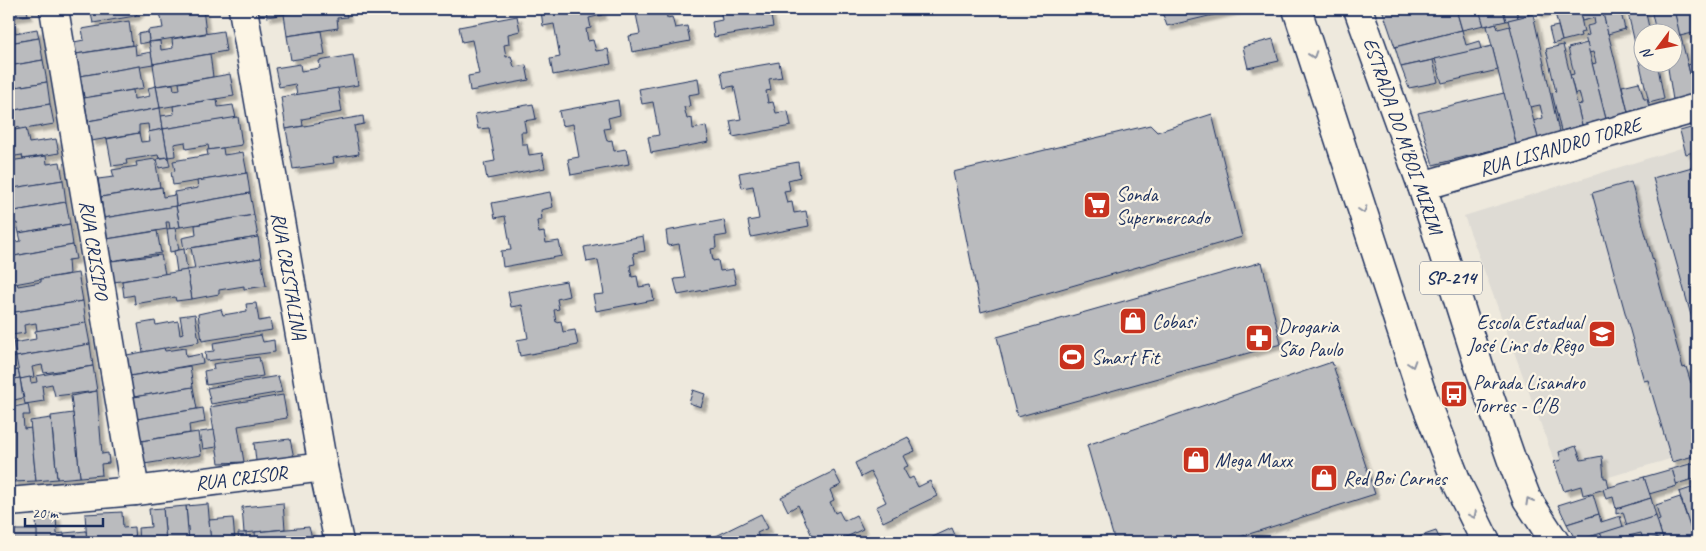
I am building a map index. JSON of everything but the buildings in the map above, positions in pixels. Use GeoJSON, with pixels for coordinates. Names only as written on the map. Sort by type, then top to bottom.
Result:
{"type":"FeatureCollection","features":[{"type":"Feature","properties":{"kind":"street","name":"RUA CRISIPO"},"geometry":{"type":"LineString","coordinates":[[54,9],[135,491]]}},
{"type":"Feature","properties":{"kind":"street","name":"RUA CRISTALINA"},"geometry":{"type":"LineString","coordinates":[[243,9],[323,467],[339,542]]}},
{"type":"Feature","properties":{"kind":"street","name":"SP-214"},"geometry":{"type":"LineString","coordinates":[[1298,9],[1421,391],[1458,485],[1486,542]]}},
{"type":"Feature","properties":{"kind":"street","name":"ESTRADA DO M'BOI MIRIM"},"geometry":{"type":"LineString","coordinates":[[1358,9],[1422,186],[1480,369],[1512,461],[1527,499],[1555,542]]}},
{"type":"Feature","properties":{"kind":"street","name":"RUA LISANDRO TORRE"},"geometry":{"type":"LineString","coordinates":[[1422,186],[1697,108]]}},
{"type":"Feature","properties":{"kind":"street","name":"RUA CRISOR"},"geometry":{"type":"LineString","coordinates":[[9,502],[135,491],[323,467]]}},
{"type":"Feature","properties":{"kind":"shaded area","name":"Escola Estadual José Lins do Rêgo"},"geometry":{"type":"Polygon","coordinates":[[[1697,143],[1697,451],[1565,490],[1464,216],[1697,143]]]}},
{"type":"Feature","properties":{"kind":"place","name":"Sonda Supermercado"},"geometry":{"type":"Point","coordinates":[1097,205]}},
{"type":"Feature","properties":{"kind":"place","name":"Cobasi"},"geometry":{"type":"Point","coordinates":[1133,321]}},
{"type":"Feature","properties":{"kind":"place","name":"Escola Estadual José Lins do Rêgo"},"geometry":{"type":"Point","coordinates":[1602,334]}},
{"type":"Feature","properties":{"kind":"place","name":"Drogaria São Paulo"},"geometry":{"type":"Point","coordinates":[1259,338]}},
{"type":"Feature","properties":{"kind":"place","name":"Smart Fit"},"geometry":{"type":"Point","coordinates":[1072,357]}},
{"type":"Feature","properties":{"kind":"place","name":"Parada Lisandro Torres - C/B"},"geometry":{"type":"Point","coordinates":[1454,394]}},
{"type":"Feature","properties":{"kind":"place","name":"Mega Maxx"},"geometry":{"type":"Point","coordinates":[1196,460]}},
{"type":"Feature","properties":{"kind":"place","name":"Red Boi Carnes"},"geometry":{"type":"Point","coordinates":[1324,478]}}]}
